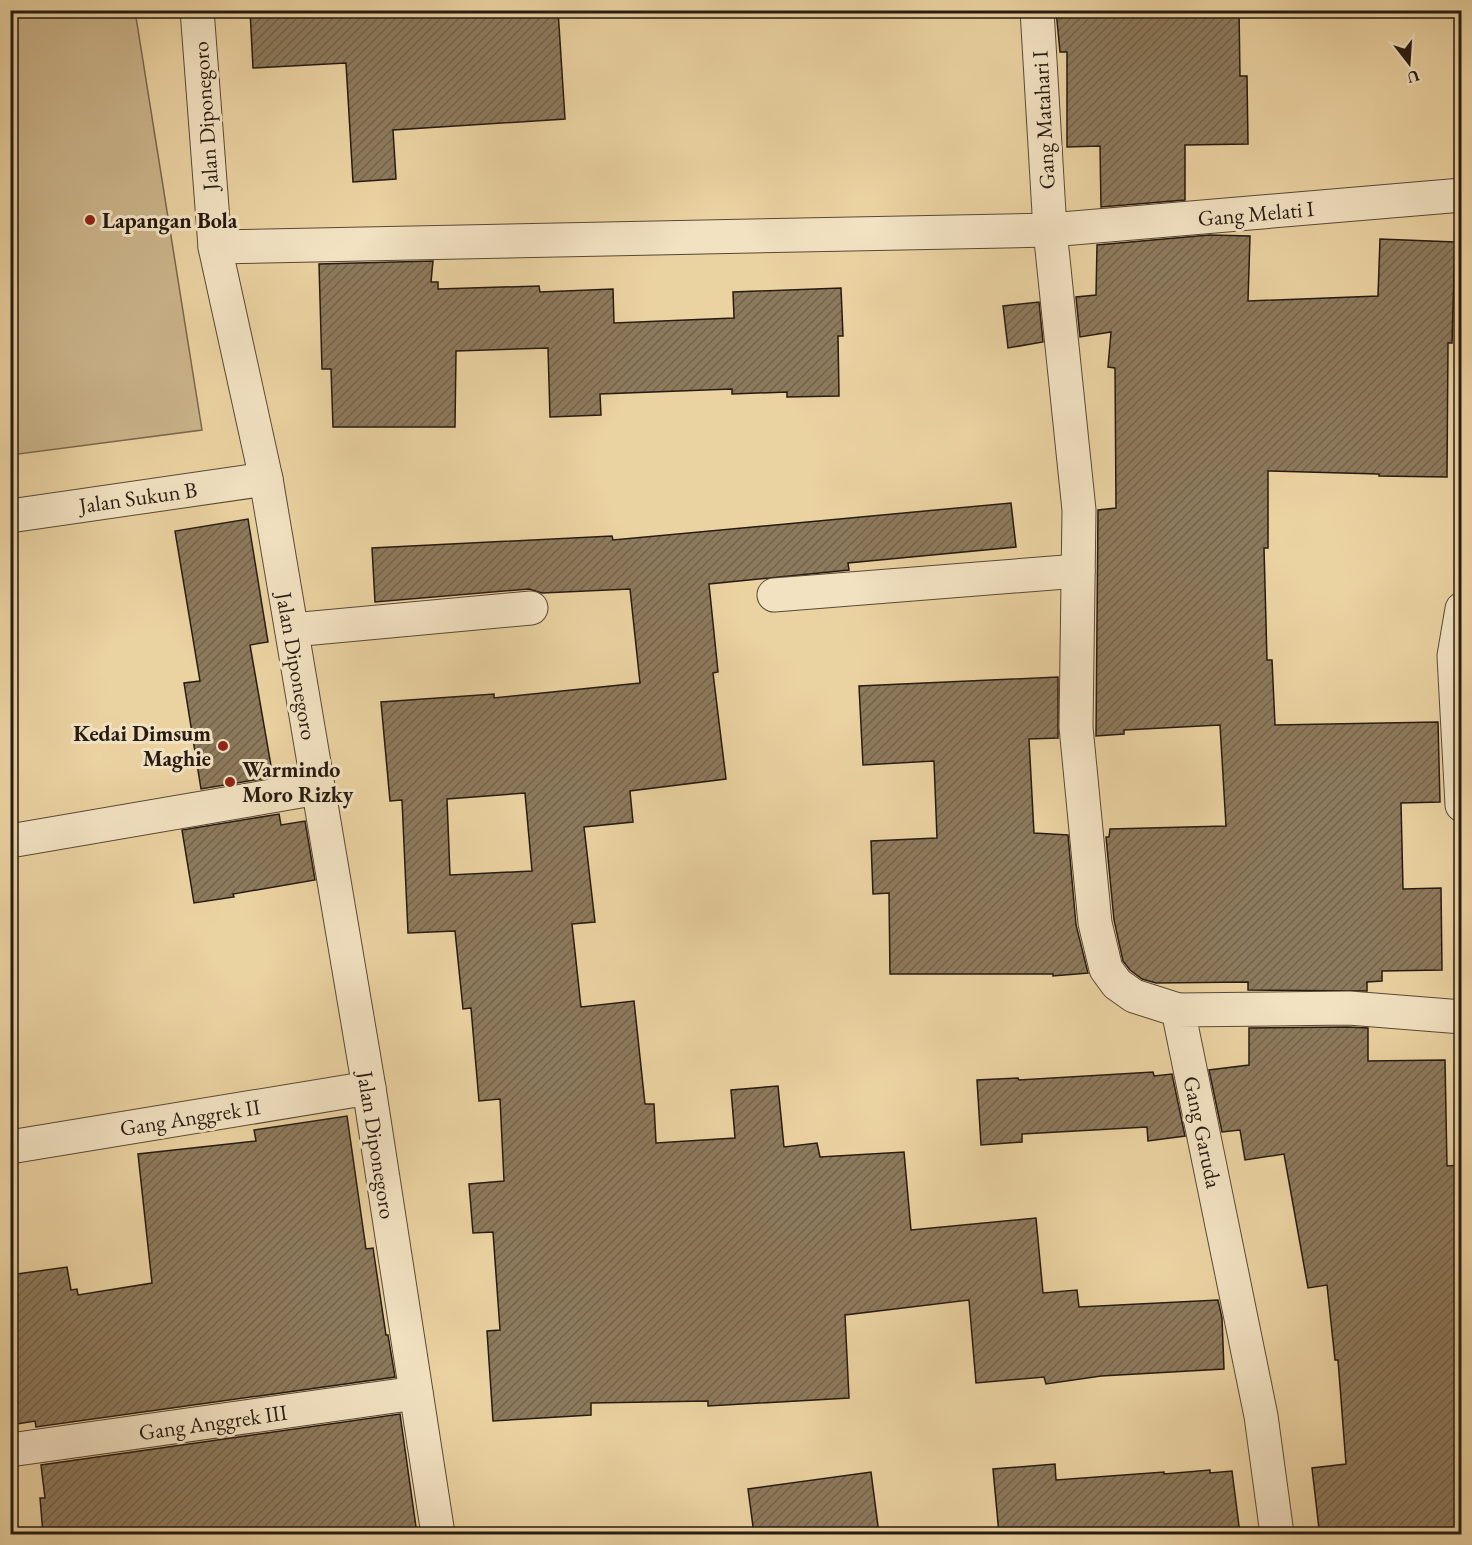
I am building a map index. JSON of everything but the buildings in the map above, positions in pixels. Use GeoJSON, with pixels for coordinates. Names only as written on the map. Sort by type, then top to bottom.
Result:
{"type":"FeatureCollection","features":[{"type":"Feature","properties":{"kind":"street","name":"Jalan Diponegoro"},"geometry":{"type":"LineString","coordinates":[[197,10],[215,247],[266,479],[369,1088],[438,1534]]}},
{"type":"Feature","properties":{"kind":"street","name":"Gang Matahari I"},"geometry":{"type":"LineString","coordinates":[[1037,10],[1050,231],[1079,510],[1076,727],[1095,922],[1106,969],[1117,984],[1134,996],[1178,1010]]}},
{"type":"Feature","properties":{"kind":"street","name":"Gang Melati I"},"geometry":{"type":"LineString","coordinates":[[215,247],[1050,231],[1461,195]]}},
{"type":"Feature","properties":{"kind":"street","name":"Jalan Sukun B"},"geometry":{"type":"LineString","coordinates":[[10,516],[266,479]]}},
{"type":"Feature","properties":{"kind":"street"},"geometry":{"type":"LineString","coordinates":[[774,594],[1078,571]]}},
{"type":"Feature","properties":{"kind":"street"},"geometry":{"type":"LineString","coordinates":[[292,630],[531,608]]}},
{"type":"Feature","properties":{"kind":"street"},"geometry":{"type":"LineString","coordinates":[[1461,609],[1454,656],[1461,806]]}},
{"type":"Feature","properties":{"kind":"street"},"geometry":{"type":"LineString","coordinates":[[10,841],[318,788]]}},
{"type":"Feature","properties":{"kind":"street"},"geometry":{"type":"LineString","coordinates":[[1178,1010],[1349,1008],[1461,1017]]}},
{"type":"Feature","properties":{"kind":"street","name":"Gang Garuda"},"geometry":{"type":"LineString","coordinates":[[1178,1010],[1261,1416],[1277,1534]]}},
{"type":"Feature","properties":{"kind":"street","name":"Gang Anggrek II"},"geometry":{"type":"LineString","coordinates":[[10,1147],[369,1088]]}},
{"type":"Feature","properties":{"kind":"street","name":"Gang Anggrek III"},"geometry":{"type":"LineString","coordinates":[[10,1450],[416,1394]]}},
{"type":"Feature","properties":{"kind":"shaded area","name":"Lapangan Bola"},"geometry":{"type":"Polygon","coordinates":[[[10,11],[135,11],[202,430],[11,455],[10,11]]]}},
{"type":"Feature","properties":{"kind":"place","name":"Lapangan Bola"},"geometry":{"type":"Point","coordinates":[90,220]}},
{"type":"Feature","properties":{"kind":"place","name":"Kedai Dimsum Maghie"},"geometry":{"type":"Point","coordinates":[223,746]}},
{"type":"Feature","properties":{"kind":"place","name":"Warmindo Moro Rizky"},"geometry":{"type":"Point","coordinates":[230,782]}}]}
